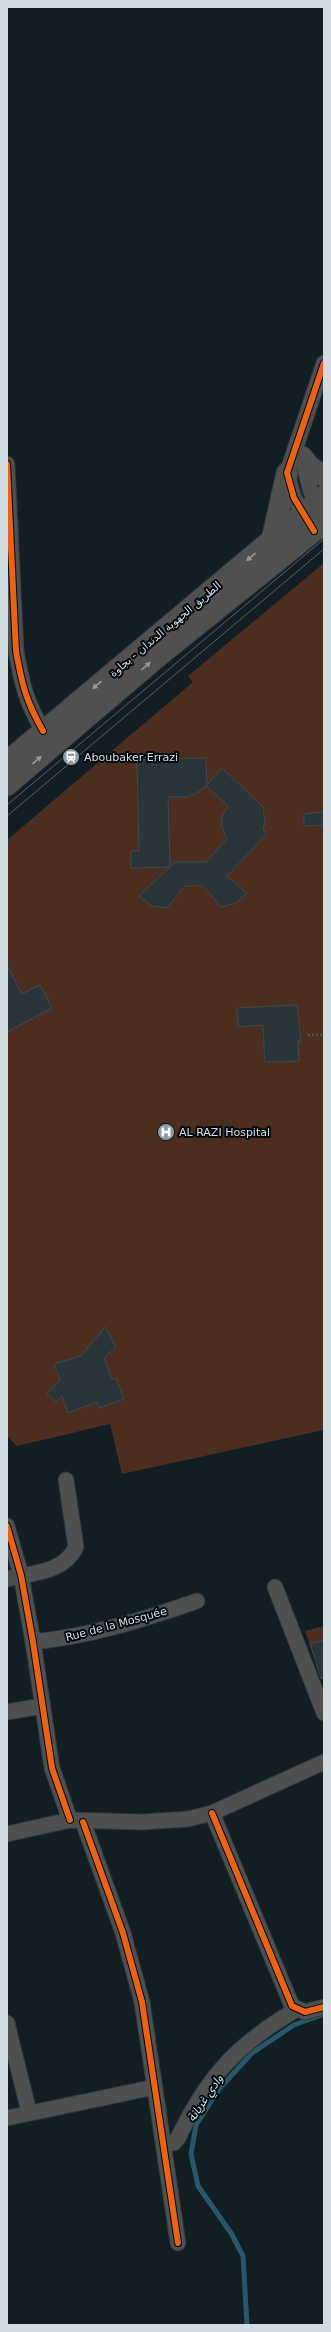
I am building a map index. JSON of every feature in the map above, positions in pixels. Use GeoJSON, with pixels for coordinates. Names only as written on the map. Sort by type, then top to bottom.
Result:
{"type":"FeatureCollection","features":[{"type":"Feature","properties":{"kind":"main road"},"geometry":{"type":"LineString","coordinates":[[302,457],[309,466],[324,476]]}},
{"type":"Feature","properties":{"kind":"main road"},"geometry":{"type":"LineString","coordinates":[[272,540],[287,474]]}},
{"type":"Feature","properties":{"kind":"main road","name":"الطريق الجهوية الدندان - بجاوة"},"geometry":{"type":"LineString","coordinates":[[7,762],[272,540],[318,514]]}},
{"type":"Feature","properties":{"kind":"main road","name":"الطريق الجهوية الدندان - بجاوة"},"geometry":{"type":"LineString","coordinates":[[7,785],[156,658],[318,514]]}},
{"type":"Feature","properties":{"kind":"street"},"geometry":{"type":"LineString","coordinates":[[318,514],[294,498],[287,474],[324,363]]}},
{"type":"Feature","properties":{"kind":"street"},"geometry":{"type":"LineString","coordinates":[[300,433],[302,457],[307,480],[318,514]]}},
{"type":"Feature","properties":{"kind":"street"},"geometry":{"type":"LineString","coordinates":[[7,464],[16,651],[29,707],[43,731]]}},
{"type":"Feature","properties":{"kind":"street"},"geometry":{"type":"LineString","coordinates":[[14,1577],[55,1568],[72,1556],[76,1547],[66,1480]]}},
{"type":"Feature","properties":{"kind":"street"},"geometry":{"type":"LineString","coordinates":[[7,1526],[14,1577],[33,1642],[52,1768],[77,1821],[124,1933],[142,2002],[178,2243]]}},
{"type":"Feature","properties":{"kind":"street"},"geometry":{"type":"LineString","coordinates":[[275,1587],[324,1713]]}},
{"type":"Feature","properties":{"kind":"street","name":"Rue de la Mosquée"},"geometry":{"type":"LineString","coordinates":[[33,1642],[85,1635],[155,1616],[197,1601]]}},
{"type":"Feature","properties":{"kind":"street"},"geometry":{"type":"LineString","coordinates":[[7,1712],[42,1706]]}},
{"type":"Feature","properties":{"kind":"street"},"geometry":{"type":"LineString","coordinates":[[7,1834],[77,1821],[166,1821],[188,1819],[212,1813],[324,1762]]}},
{"type":"Feature","properties":{"kind":"street"},"geometry":{"type":"LineString","coordinates":[[212,1813],[292,2006],[297,2009],[311,2011],[324,2007]]}},
{"type":"Feature","properties":{"kind":"street"},"geometry":{"type":"LineString","coordinates":[[163,2142],[174,2143],[178,2138],[207,2085],[231,2057],[255,2036],[297,2009]]}},
{"type":"Feature","properties":{"kind":"street"},"geometry":{"type":"LineString","coordinates":[[7,2023],[29,2112]]}},
{"type":"Feature","properties":{"kind":"street"},"geometry":{"type":"LineString","coordinates":[[7,2118],[29,2112],[155,2087]]}},
{"type":"Feature","properties":{"kind":"path"},"geometry":{"type":"LineString","coordinates":[[308,1035],[324,1035]]}},
{"type":"Feature","properties":{"kind":"shaded area","name":"AL RAZI Hospital"},"geometry":{"type":"Polygon","coordinates":[[[324,563],[324,1430],[122,1474],[110,1424],[17,1446],[7,1436],[7,840],[193,682],[188,676],[324,563]]]}},
{"type":"Feature","properties":{"kind":"shaded area"},"geometry":{"type":"Polygon","coordinates":[[[324,1626],[324,1682],[305,1631],[324,1626]]]}},
{"type":"Feature","properties":{"kind":"building"},"geometry":{"type":"Polygon","coordinates":[[[206,758],[207,785],[197,793],[187,797],[168,797],[170,867],[131,868],[131,851],[139,851],[137,760],[206,758]]]}},
{"type":"Feature","properties":{"kind":"building"},"geometry":{"type":"Polygon","coordinates":[[[222,768],[264,808],[265,820],[263,830],[267,834],[227,876],[247,893],[236,903],[221,907],[203,886],[185,886],[167,908],[152,906],[139,896],[175,862],[206,862],[227,839],[221,824],[222,816],[228,806],[206,786],[222,768]]]}},
{"type":"Feature","properties":{"kind":"building"},"geometry":{"type":"Polygon","coordinates":[[[323,812],[324,825],[304,826],[304,814],[323,812]]]}},
{"type":"Feature","properties":{"kind":"building"},"geometry":{"type":"Polygon","coordinates":[[[7,966],[22,994],[40,985],[52,1008],[7,1032],[7,966]]]}},
{"type":"Feature","properties":{"kind":"building"},"geometry":{"type":"Polygon","coordinates":[[[297,1005],[301,1041],[298,1041],[299,1061],[265,1062],[263,1025],[238,1027],[237,1008],[297,1005]]]}},
{"type":"Feature","properties":{"kind":"building"},"geometry":{"type":"Polygon","coordinates":[[[105,1327],[116,1347],[104,1358],[112,1379],[116,1378],[124,1399],[99,1408],[97,1402],[68,1413],[62,1396],[56,1402],[47,1394],[60,1380],[54,1364],[81,1356],[105,1327]]]}},
{"type":"Feature","properties":{"kind":"building"},"geometry":{"type":"Polygon","coordinates":[[[324,1640],[324,1678],[321,1679],[310,1644],[324,1640]]]}},
{"type":"Feature","properties":{"kind":"waterway","name":"وادي غريانة"},"geometry":{"type":"LineString","coordinates":[[247,2325],[243,2256],[231,2233],[198,2186],[191,2154],[196,2125],[219,2089],[252,2053],[294,2025],[324,2014]]}},
{"type":"Feature","properties":{"kind":"tram line"},"geometry":{"type":"LineString","coordinates":[[7,805],[324,539]]}},
{"type":"Feature","properties":{"kind":"tram line"},"geometry":{"type":"LineString","coordinates":[[7,816],[324,549]]}},
{"type":"Feature","properties":{"kind":"cycle path"},"geometry":{"type":"LineString","coordinates":[[314,531],[294,498],[287,473],[324,363]]}},
{"type":"Feature","properties":{"kind":"cycle path"},"geometry":{"type":"LineString","coordinates":[[7,464],[16,651],[25,692],[32,711],[43,731]]}},
{"type":"Feature","properties":{"kind":"cycle path"},"geometry":{"type":"LineString","coordinates":[[7,1526],[21,1575],[33,1642],[52,1768],[70,1820]]}},
{"type":"Feature","properties":{"kind":"cycle path"},"geometry":{"type":"LineString","coordinates":[[212,1813],[292,2006],[305,2012],[324,2007]]}},
{"type":"Feature","properties":{"kind":"cycle path"},"geometry":{"type":"LineString","coordinates":[[83,1822],[123,1933],[142,2002],[178,2243]]}},
{"type":"Feature","properties":{"kind":"place","name":"Aboubaker Errazi"},"geometry":{"type":"Point","coordinates":[71,757]}},
{"type":"Feature","properties":{"kind":"place","name":"AL RAZI Hospital"},"geometry":{"type":"Point","coordinates":[166,1132]}}]}
